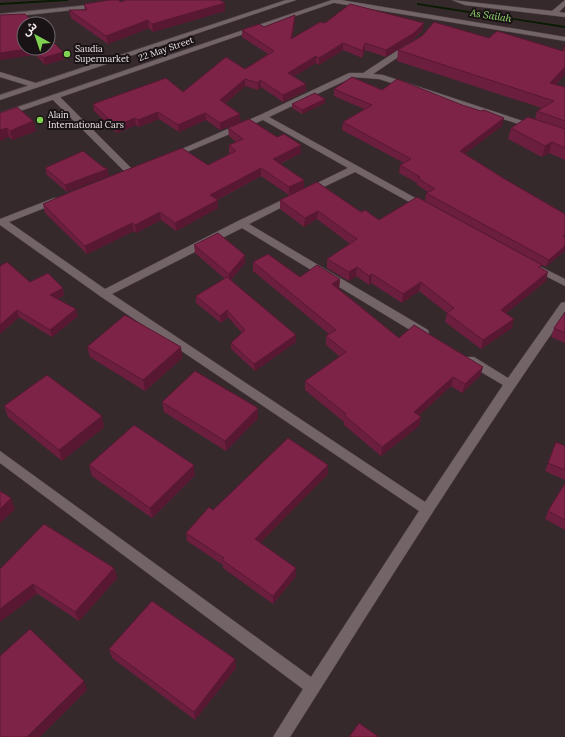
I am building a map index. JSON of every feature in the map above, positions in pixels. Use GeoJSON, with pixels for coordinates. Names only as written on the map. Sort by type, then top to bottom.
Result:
{"type":"FeatureCollection","features":[{"type":"Feature","properties":{"kind":"street","name":"22 May Street"},"geometry":{"type":"LineString","coordinates":[[0,98],[293,0]]}},
{"type":"Feature","properties":{"kind":"street"},"geometry":{"type":"LineString","coordinates":[[319,0],[337,1],[565,38]]}},
{"type":"Feature","properties":{"kind":"street"},"geometry":{"type":"LineString","coordinates":[[455,0],[465,3],[565,15]]}},
{"type":"Feature","properties":{"kind":"street","name":"22 May Street"},"geometry":{"type":"LineString","coordinates":[[0,116],[337,1]]}},
{"type":"Feature","properties":{"kind":"street"},"geometry":{"type":"LineString","coordinates":[[553,14],[565,2]]}},
{"type":"Feature","properties":{"kind":"street"},"geometry":{"type":"LineString","coordinates":[[0,16],[51,12],[105,5]]}},
{"type":"Feature","properties":{"kind":"street"},"geometry":{"type":"LineString","coordinates":[[431,28],[440,18]]}},
{"type":"Feature","properties":{"kind":"street"},"geometry":{"type":"LineString","coordinates":[[366,75],[417,43]]}},
{"type":"Feature","properties":{"kind":"street"},"geometry":{"type":"LineString","coordinates":[[0,74],[36,86]]}},
{"type":"Feature","properties":{"kind":"street"},"geometry":{"type":"LineString","coordinates":[[160,160],[263,117],[352,75],[380,77],[543,128]]}},
{"type":"Feature","properties":{"kind":"street"},"geometry":{"type":"LineString","coordinates":[[55,97],[131,173]]}},
{"type":"Feature","properties":{"kind":"street"},"geometry":{"type":"LineString","coordinates":[[263,117],[432,210]]}},
{"type":"Feature","properties":{"kind":"street"},"geometry":{"type":"LineString","coordinates":[[104,294],[242,223],[355,168]]}},
{"type":"Feature","properties":{"kind":"street"},"geometry":{"type":"LineString","coordinates":[[1,222],[66,197]]}},
{"type":"Feature","properties":{"kind":"street"},"geometry":{"type":"LineString","coordinates":[[1,222],[104,294],[426,510]]}},
{"type":"Feature","properties":{"kind":"street"},"geometry":{"type":"LineString","coordinates":[[242,223],[436,340]]}},
{"type":"Feature","properties":{"kind":"street"},"geometry":{"type":"LineString","coordinates":[[530,264],[565,283]]}},
{"type":"Feature","properties":{"kind":"street"},"geometry":{"type":"LineString","coordinates":[[281,737],[314,688],[426,510],[510,384],[565,306]]}},
{"type":"Feature","properties":{"kind":"street"},"geometry":{"type":"LineString","coordinates":[[463,356],[510,384]]}},
{"type":"Feature","properties":{"kind":"street"},"geometry":{"type":"LineString","coordinates":[[0,456],[314,688]]}},
{"type":"Feature","properties":{"kind":"building"},"geometry":{"type":"Polygon","coordinates":[[[119,0],[120,2],[126,0],[220,0],[225,3],[152,24],[148,20],[106,36],[69,10],[87,10],[84,4],[119,0]]]}},
{"type":"Feature","properties":{"kind":"building"},"geometry":{"type":"Polygon","coordinates":[[[350,4],[424,23],[414,33],[386,50],[365,43],[363,51],[343,43],[319,58],[316,56],[288,73],[306,84],[283,95],[260,80],[258,83],[245,79],[220,100],[240,114],[220,123],[205,113],[178,125],[158,112],[138,120],[135,118],[116,126],[93,104],[166,78],[183,92],[226,57],[245,69],[274,51],[242,30],[259,24],[264,27],[295,15],[291,39],[320,22],[325,23],[350,4]]]}},
{"type":"Feature","properties":{"kind":"building"},"geometry":{"type":"Polygon","coordinates":[[[25,14],[27,16],[16,16],[16,51],[0,53],[0,15],[25,14]]]}},
{"type":"Feature","properties":{"kind":"building"},"geometry":{"type":"Polygon","coordinates":[[[434,22],[489,38],[497,31],[563,51],[565,44],[565,67],[550,83],[565,87],[565,121],[537,111],[554,101],[398,50],[422,36],[434,22]]]}},
{"type":"Feature","properties":{"kind":"building"},"geometry":{"type":"Polygon","coordinates":[[[56,45],[63,52],[56,54],[56,45]]]}},
{"type":"Feature","properties":{"kind":"building"},"geometry":{"type":"Polygon","coordinates":[[[352,77],[382,90],[397,79],[462,105],[481,111],[484,110],[504,118],[460,151],[565,214],[565,235],[563,236],[565,237],[565,246],[549,260],[426,193],[435,189],[418,178],[420,177],[400,165],[411,159],[343,122],[372,105],[334,89],[352,77]]]}},
{"type":"Feature","properties":{"kind":"building"},"geometry":{"type":"Polygon","coordinates":[[[315,93],[325,99],[302,110],[292,104],[315,93]]]}},
{"type":"Feature","properties":{"kind":"building"},"geometry":{"type":"Polygon","coordinates":[[[17,107],[33,121],[10,131],[7,128],[0,130],[0,113],[17,107]]]}},
{"type":"Feature","properties":{"kind":"building"},"geometry":{"type":"Polygon","coordinates":[[[528,117],[565,129],[565,148],[552,142],[545,146],[511,128],[528,117]]]}},
{"type":"Feature","properties":{"kind":"building"},"geometry":{"type":"Polygon","coordinates":[[[249,119],[277,137],[284,134],[301,145],[273,159],[304,180],[289,187],[261,168],[210,195],[218,200],[175,223],[160,212],[135,225],[132,223],[85,246],[43,204],[182,148],[208,165],[236,151],[229,145],[243,139],[228,128],[249,119]]]}},
{"type":"Feature","properties":{"kind":"building"},"geometry":{"type":"Polygon","coordinates":[[[83,151],[103,167],[108,169],[65,185],[45,168],[83,151]]]}},
{"type":"Feature","properties":{"kind":"building"},"geometry":{"type":"Polygon","coordinates":[[[317,182],[361,212],[365,210],[379,220],[417,197],[542,265],[539,267],[548,272],[501,310],[514,319],[483,340],[447,313],[454,308],[421,282],[403,294],[372,274],[369,276],[357,267],[349,272],[327,259],[357,239],[318,211],[305,218],[280,200],[317,182]]]}},
{"type":"Feature","properties":{"kind":"building"},"geometry":{"type":"Polygon","coordinates":[[[218,233],[245,255],[229,274],[194,245],[218,233]]]}},
{"type":"Feature","properties":{"kind":"building"},"geometry":{"type":"Polygon","coordinates":[[[268,254],[300,277],[317,265],[340,279],[332,284],[399,338],[414,325],[483,367],[465,384],[453,377],[414,412],[421,417],[382,447],[345,416],[346,414],[305,381],[346,352],[326,336],[336,330],[253,262],[268,254]]]}},
{"type":"Feature","properties":{"kind":"building"},"geometry":{"type":"Polygon","coordinates":[[[7,262],[30,282],[48,273],[63,288],[50,295],[76,309],[50,330],[17,310],[0,325],[0,266],[7,262]]]}},
{"type":"Feature","properties":{"kind":"building"},"geometry":{"type":"Polygon","coordinates":[[[227,277],[296,335],[254,364],[231,343],[245,330],[227,310],[220,316],[196,296],[227,277]]]}},
{"type":"Feature","properties":{"kind":"building"},"geometry":{"type":"Polygon","coordinates":[[[565,312],[565,333],[554,328],[565,312]]]}},
{"type":"Feature","properties":{"kind":"building"},"geometry":{"type":"Polygon","coordinates":[[[125,315],[181,347],[143,380],[87,347],[125,315]]]}},
{"type":"Feature","properties":{"kind":"building"},"geometry":{"type":"Polygon","coordinates":[[[195,371],[258,408],[225,441],[162,402],[195,371]]]}},
{"type":"Feature","properties":{"kind":"building"},"geometry":{"type":"Polygon","coordinates":[[[47,375],[102,416],[59,450],[4,406],[47,375]]]}},
{"type":"Feature","properties":{"kind":"building"},"geometry":{"type":"Polygon","coordinates":[[[134,425],[194,465],[150,508],[89,465],[134,425]]]}},
{"type":"Feature","properties":{"kind":"building"},"geometry":{"type":"Polygon","coordinates":[[[288,438],[328,465],[255,539],[296,568],[273,596],[222,560],[224,558],[186,533],[209,507],[213,510],[288,438]]]}},
{"type":"Feature","properties":{"kind":"building"},"geometry":{"type":"Polygon","coordinates":[[[556,442],[565,446],[565,470],[548,463],[556,442]]]}},
{"type":"Feature","properties":{"kind":"building"},"geometry":{"type":"Polygon","coordinates":[[[565,483],[565,520],[548,511],[565,483]]]}},
{"type":"Feature","properties":{"kind":"building"},"geometry":{"type":"Polygon","coordinates":[[[0,491],[11,498],[0,509],[0,491]]]}},
{"type":"Feature","properties":{"kind":"building"},"geometry":{"type":"Polygon","coordinates":[[[44,524],[114,568],[75,612],[33,584],[0,609],[0,569],[44,524]]]}},
{"type":"Feature","properties":{"kind":"building"},"geometry":{"type":"Polygon","coordinates":[[[152,601],[235,659],[194,712],[109,649],[152,601]]]}},
{"type":"Feature","properties":{"kind":"building"},"geometry":{"type":"Polygon","coordinates":[[[30,629],[84,681],[27,737],[0,737],[0,656],[30,629]]]}},
{"type":"Feature","properties":{"kind":"building"},"geometry":{"type":"Polygon","coordinates":[[[359,723],[379,737],[349,737],[359,723]]]}},
{"type":"Feature","properties":{"kind":"waterway","name":"As Sailah"},"geometry":{"type":"LineString","coordinates":[[0,4],[67,0]]}},
{"type":"Feature","properties":{"kind":"waterway","name":"As Sailah"},"geometry":{"type":"LineString","coordinates":[[418,4],[565,27]]}},
{"type":"Feature","properties":{"kind":"place","name":"Saudia Supermarket"},"geometry":{"type":"Point","coordinates":[67,54]}},
{"type":"Feature","properties":{"kind":"place","name":"Alain International Cars"},"geometry":{"type":"Point","coordinates":[40,120]}}]}
